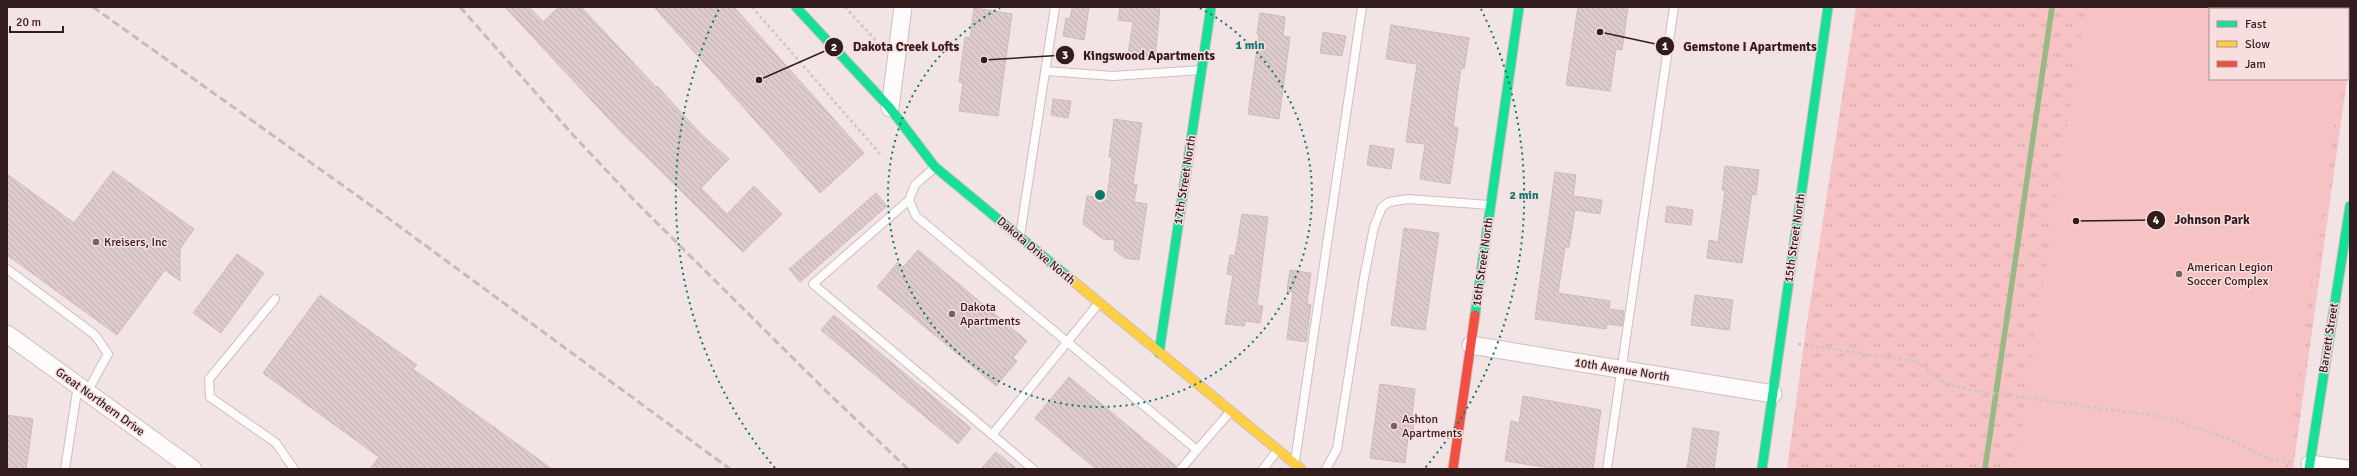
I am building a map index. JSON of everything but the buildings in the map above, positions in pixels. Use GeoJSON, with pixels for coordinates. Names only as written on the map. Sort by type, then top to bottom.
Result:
{"type":"FeatureCollection","features":[{"type":"Feature","properties":{"kind":"street","name":"Dakota Drive North"},"geometry":{"type":"LineString","coordinates":[[796,7],[890,108],[935,167],[1298,467]]}},
{"type":"Feature","properties":{"kind":"street"},"geometry":{"type":"LineString","coordinates":[[890,108],[903,7]]}},
{"type":"Feature","properties":{"kind":"street","name":"17th Street North"},"geometry":{"type":"LineString","coordinates":[[1159,353],[1211,7]]}},
{"type":"Feature","properties":{"kind":"street","name":"16th Street North"},"geometry":{"type":"LineString","coordinates":[[1453,469],[1519,7]]}},
{"type":"Feature","properties":{"kind":"street","name":"15th Street North"},"geometry":{"type":"LineString","coordinates":[[1762,469],[1828,7]]}},
{"type":"Feature","properties":{"kind":"street","name":"Barrett Street"},"geometry":{"type":"LineString","coordinates":[[2309,466],[2350,206]]}},
{"type":"Feature","properties":{"kind":"street","name":"Great Northern Drive"},"geometry":{"type":"LineString","coordinates":[[7,334],[193,469]]}},
{"type":"Feature","properties":{"kind":"street","name":"10th Avenue North"},"geometry":{"type":"LineString","coordinates":[[1470,346],[1773,394]]}},
{"type":"Feature","properties":{"kind":"street"},"geometry":{"type":"LineString","coordinates":[[2309,466],[2347,469]]}},
{"type":"Feature","properties":{"kind":"lane"},"geometry":{"type":"LineString","coordinates":[[1020,238],[1055,7]]}},
{"type":"Feature","properties":{"kind":"lane"},"geometry":{"type":"LineString","coordinates":[[1298,467],[1362,7]]}},
{"type":"Feature","properties":{"kind":"lane"},"geometry":{"type":"LineString","coordinates":[[1607,469],[1674,7]]}},
{"type":"Feature","properties":{"kind":"lane"},"geometry":{"type":"LineString","coordinates":[[1046,71],[1113,76],[1202,70]]}},
{"type":"Feature","properties":{"kind":"lane"},"geometry":{"type":"LineString","coordinates":[[935,167],[915,185],[909,200],[814,284],[1033,469]]}},
{"type":"Feature","properties":{"kind":"lane"},"geometry":{"type":"LineString","coordinates":[[1326,469],[1337,449],[1364,278],[1374,227],[1382,207],[1389,202],[1408,199],[1491,205]]}},
{"type":"Feature","properties":{"kind":"lane"},"geometry":{"type":"LineString","coordinates":[[909,200],[916,216],[1197,450]]}},
{"type":"Feature","properties":{"kind":"lane"},"geometry":{"type":"LineString","coordinates":[[7,269],[94,335],[108,354],[82,389],[65,469]]}},
{"type":"Feature","properties":{"kind":"lane"},"geometry":{"type":"LineString","coordinates":[[275,299],[209,379],[210,397],[276,443],[294,469]]}},
{"type":"Feature","properties":{"kind":"lane"},"geometry":{"type":"LineString","coordinates":[[992,435],[1099,303]]}},
{"type":"Feature","properties":{"kind":"lane"},"geometry":{"type":"LineString","coordinates":[[1181,469],[1231,412]]}},
{"type":"Feature","properties":{"kind":"lane"},"geometry":{"type":"LineString","coordinates":[[1263,469],[1278,450]]}},
{"type":"Feature","properties":{"kind":"path"},"geometry":{"type":"LineString","coordinates":[[752,7],[881,155]]}},
{"type":"Feature","properties":{"kind":"path"},"geometry":{"type":"LineString","coordinates":[[845,7],[896,64]]}},
{"type":"Feature","properties":{"kind":"path"},"geometry":{"type":"LineString","coordinates":[[1780,342],[1917,362],[1945,384],[1971,390],[2170,418],[2232,440],[2272,460],[2309,466]]}},
{"type":"Feature","properties":{"kind":"green space"},"geometry":{"type":"Polygon","coordinates":[[[1856,7],[2350,7],[2349,41],[2349,8],[2209,8],[2209,80],[2347,80],[2293,469],[1787,469],[1805,336],[1856,7]]]}},
{"type":"Feature","properties":{"kind":"green space","name":"American Legion Soccer Complex"},"geometry":{"type":"Polygon","coordinates":[[[2085,7],[2231,7],[2209,8],[2209,80],[2341,80],[2285,469],[2015,469],[2085,7]]]}},
{"type":"Feature","properties":{"kind":"waterway"},"geometry":{"type":"LineString","coordinates":[[1985,469],[2052,7]]}},
{"type":"Feature","properties":{"kind":"railway"},"geometry":{"type":"LineString","coordinates":[[93,7],[373,207],[730,469]]}},
{"type":"Feature","properties":{"kind":"railway"},"geometry":{"type":"LineString","coordinates":[[460,7],[574,136],[634,200],[825,390],[908,469]]}},
{"type":"Feature","properties":{"kind":"traffic: fast"},"geometry":{"type":"LineString","coordinates":[[796,7],[890,108],[935,167],[1073,281]]}},
{"type":"Feature","properties":{"kind":"traffic: fast"},"geometry":{"type":"LineString","coordinates":[[1159,353],[1211,7]]}},
{"type":"Feature","properties":{"kind":"traffic: fast"},"geometry":{"type":"LineString","coordinates":[[1475,315],[1519,7]]}},
{"type":"Feature","properties":{"kind":"traffic: fast"},"geometry":{"type":"LineString","coordinates":[[1762,469],[1828,7]]}},
{"type":"Feature","properties":{"kind":"traffic: fast"},"geometry":{"type":"LineString","coordinates":[[2309,469],[2350,206]]}},
{"type":"Feature","properties":{"kind":"traffic: slow"},"geometry":{"type":"LineString","coordinates":[[1073,281],[1301,469]]}},
{"type":"Feature","properties":{"kind":"traffic: jam"},"geometry":{"type":"LineString","coordinates":[[1453,469],[1475,315]]}},
{"type":"Feature","properties":{"kind":"place","name":"Gemstone I Apartments"},"geometry":{"type":"Point","coordinates":[1600,32]}},
{"type":"Feature","properties":{"kind":"place","name":"Kingswood Apartments"},"geometry":{"type":"Point","coordinates":[984,60]}},
{"type":"Feature","properties":{"kind":"place","name":"Dakota Creek Lofts"},"geometry":{"type":"Point","coordinates":[759,80]}},
{"type":"Feature","properties":{"kind":"place","name":"Johnson Park"},"geometry":{"type":"Point","coordinates":[2076,221]}},
{"type":"Feature","properties":{"kind":"place","name":"Kreisers, Inc"},"geometry":{"type":"Point","coordinates":[96,242]}},
{"type":"Feature","properties":{"kind":"place","name":"American Legion Soccer Complex"},"geometry":{"type":"Point","coordinates":[2179,274]}},
{"type":"Feature","properties":{"kind":"place","name":"Dakota Apartments"},"geometry":{"type":"Point","coordinates":[952,314]}},
{"type":"Feature","properties":{"kind":"place","name":"Ashton Apartments"},"geometry":{"type":"Point","coordinates":[1394,426]}}]}
